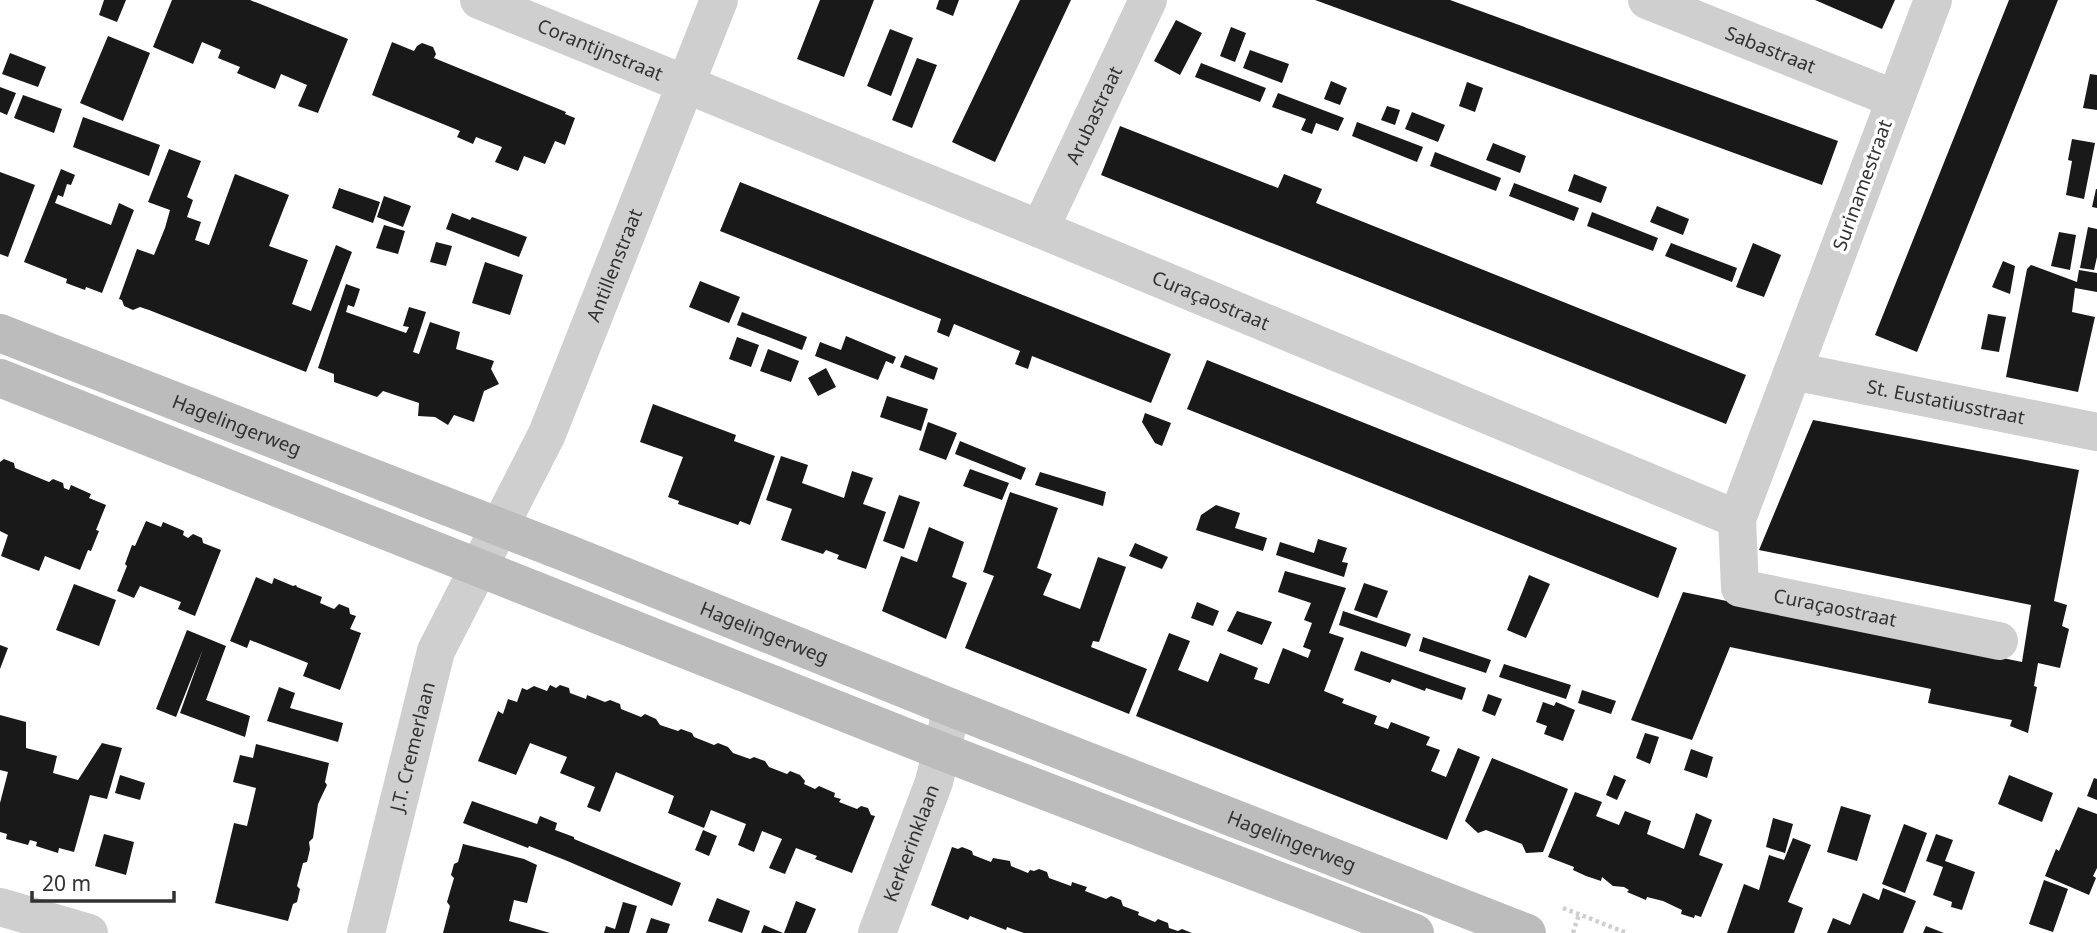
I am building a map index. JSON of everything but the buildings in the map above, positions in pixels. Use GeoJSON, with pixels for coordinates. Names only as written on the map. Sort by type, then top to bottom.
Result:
{"type":"FeatureCollection","features":[{"type":"Feature","properties":{"kind":"main road","name":"Hagelingerweg"},"geometry":{"type":"LineString","coordinates":[[0,333],[500,527],[952,708],[1527,933]]}},
{"type":"Feature","properties":{"kind":"main road"},"geometry":{"type":"LineString","coordinates":[[0,379],[941,751],[1415,933]]}},
{"type":"Feature","properties":{"kind":"street","name":"Corantijnstraat"},"geometry":{"type":"LineString","coordinates":[[479,0],[684,85]]}},
{"type":"Feature","properties":{"kind":"street","name":"Antillenstraat"},"geometry":{"type":"LineString","coordinates":[[479,568],[547,435],[719,0]]}},
{"type":"Feature","properties":{"kind":"street","name":"Arubastraat"},"geometry":{"type":"LineString","coordinates":[[1040,229],[1148,0]]}},
{"type":"Feature","properties":{"kind":"street","name":"Sabastraat"},"geometry":{"type":"LineString","coordinates":[[1647,0],[1895,99]]}},
{"type":"Feature","properties":{"kind":"street","name":"Surinamestraat"},"geometry":{"type":"LineString","coordinates":[[1793,371],[1933,0]]}},
{"type":"Feature","properties":{"kind":"street","name":"Curaçaostraat"},"geometry":{"type":"LineString","coordinates":[[684,85],[1040,229],[1737,519]]}},
{"type":"Feature","properties":{"kind":"street","name":"Curaçaostraat"},"geometry":{"type":"LineString","coordinates":[[1793,371],[1737,519],[1740,589],[1998,641]]}},
{"type":"Feature","properties":{"kind":"street","name":"St. Eustatiusstraat"},"geometry":{"type":"LineString","coordinates":[[1793,371],[2097,432]]}},
{"type":"Feature","properties":{"kind":"street","name":"J.T. Cremerlaan"},"geometry":{"type":"LineString","coordinates":[[366,933],[436,651],[479,568]]}},
{"type":"Feature","properties":{"kind":"street","name":"Kerkerinklaan"},"geometry":{"type":"LineString","coordinates":[[877,933],[934,782],[952,708]]}},
{"type":"Feature","properties":{"kind":"street"},"geometry":{"type":"LineString","coordinates":[[0,908],[89,933]]}},
{"type":"Feature","properties":{"kind":"path"},"geometry":{"type":"LineString","coordinates":[[1573,933],[1579,914]]}}]}
